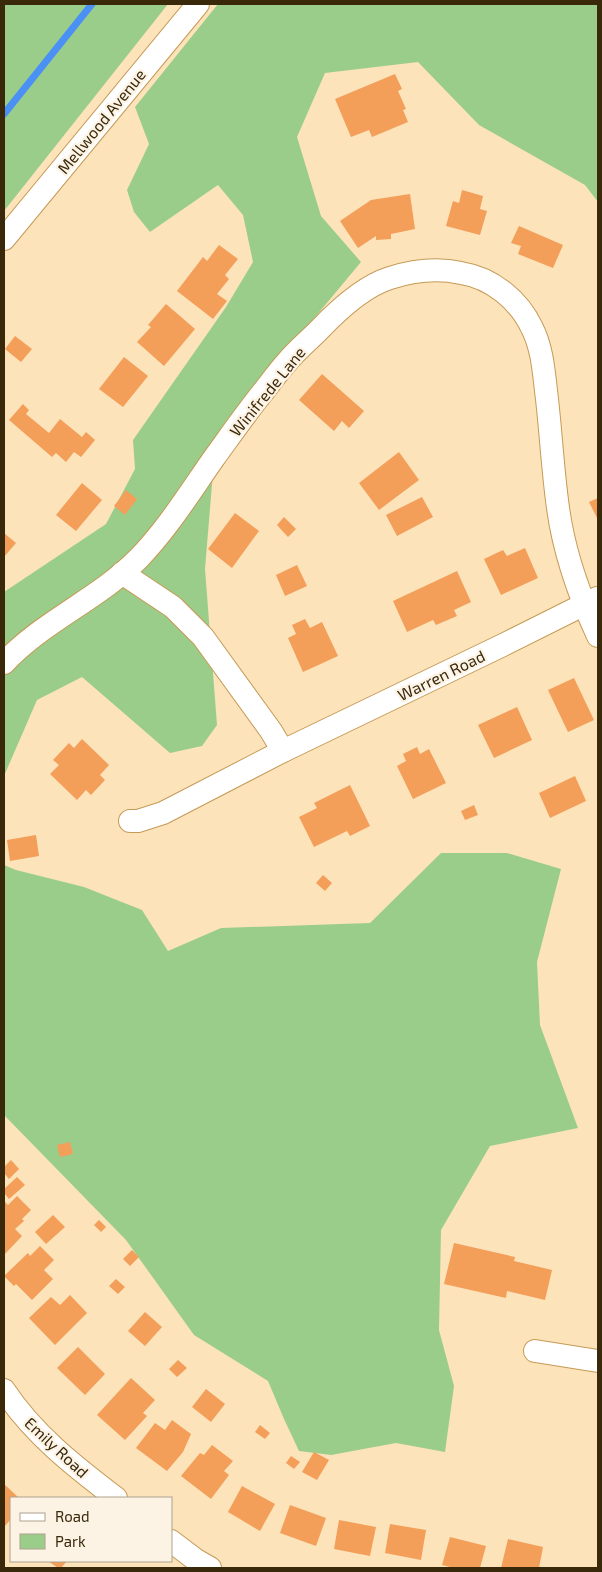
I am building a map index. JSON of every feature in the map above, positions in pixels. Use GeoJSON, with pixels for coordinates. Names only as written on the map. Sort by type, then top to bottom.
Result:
{"type":"FeatureCollection","features":[{"type":"Feature","properties":{"kind":"street","name":"Mellwood Avenue"},"geometry":{"type":"LineString","coordinates":[[4,239],[198,4]]}},
{"type":"Feature","properties":{"kind":"street","name":"Winifrede Lane"},"geometry":{"type":"LineString","coordinates":[[4,662],[39,632],[102,589],[137,560],[152,543],[234,429],[285,364],[333,316],[350,302],[378,283],[389,278],[435,270],[466,274],[494,286],[517,305],[532,326],[538,341],[544,376],[558,510],[570,564],[592,601],[598,636]]}},
{"type":"Feature","properties":{"kind":"street"},"geometry":{"type":"LineString","coordinates":[[122,573],[173,608],[204,637],[271,731],[283,751]]}},
{"type":"Feature","properties":{"kind":"street","name":"Warren Road"},"geometry":{"type":"LineString","coordinates":[[130,821],[138,821],[163,812],[283,751],[592,601]]}},
{"type":"Feature","properties":{"kind":"street"},"geometry":{"type":"LineString","coordinates":[[535,1351],[598,1361]]}},
{"type":"Feature","properties":{"kind":"street","name":"Emily Road"},"geometry":{"type":"LineString","coordinates":[[4,1390],[17,1410],[50,1445],[115,1497]]}},
{"type":"Feature","properties":{"kind":"street"},"geometry":{"type":"LineString","coordinates":[[172,1542],[210,1568]]}},
{"type":"Feature","properties":{"kind":"green space"},"geometry":{"type":"Polygon","coordinates":[[[4,4],[168,4],[4,211],[4,4]]]}},
{"type":"Feature","properties":{"kind":"green space"},"geometry":{"type":"Polygon","coordinates":[[[218,4],[598,4],[598,202],[585,185],[479,125],[418,62],[325,73],[297,137],[321,216],[361,262],[216,436],[205,569],[217,725],[202,746],[170,753],[82,677],[37,700],[4,776],[4,592],[106,524],[135,469],[133,440],[226,307],[253,262],[243,215],[218,185],[150,232],[134,212],[127,190],[149,144],[135,107],[218,4]]]}},
{"type":"Feature","properties":{"kind":"green space"},"geometry":{"type":"Polygon","coordinates":[[[441,853],[507,853],[561,869],[537,962],[540,1025],[578,1128],[490,1146],[441,1230],[439,1330],[454,1386],[445,1452],[396,1443],[331,1455],[299,1451],[268,1381],[194,1335],[126,1240],[4,1115],[4,865],[16,870],[84,887],[142,910],[168,951],[221,928],[370,923],[441,853]]]}},
{"type":"Feature","properties":{"kind":"building"},"geometry":{"type":"Polygon","coordinates":[[[395,74],[402,89],[398,91],[406,109],[403,110],[408,122],[372,137],[369,130],[351,137],[335,99],[395,74]]]}},
{"type":"Feature","properties":{"kind":"building"},"geometry":{"type":"Polygon","coordinates":[[[462,190],[483,196],[480,209],[487,211],[480,235],[446,226],[453,201],[459,203],[462,190]]]}},
{"type":"Feature","properties":{"kind":"building"},"geometry":{"type":"Polygon","coordinates":[[[410,194],[415,229],[391,234],[391,239],[376,240],[376,236],[358,248],[340,221],[371,200],[410,194]]]}},
{"type":"Feature","properties":{"kind":"building"},"geometry":{"type":"Polygon","coordinates":[[[519,226],[563,245],[553,268],[518,254],[521,246],[511,243],[519,226]]]}},
{"type":"Feature","properties":{"kind":"building"},"geometry":{"type":"Polygon","coordinates":[[[219,245],[238,259],[225,275],[229,279],[217,294],[227,301],[213,319],[177,291],[203,257],[207,261],[219,245]]]}},
{"type":"Feature","properties":{"kind":"building"},"geometry":{"type":"Polygon","coordinates":[[[166,304],[195,329],[164,366],[137,342],[151,327],[148,325],[166,304]]]}},
{"type":"Feature","properties":{"kind":"building"},"geometry":{"type":"Polygon","coordinates":[[[15,336],[32,349],[21,362],[5,349],[15,336]]]}},
{"type":"Feature","properties":{"kind":"building"},"geometry":{"type":"Polygon","coordinates":[[[124,357],[148,376],[123,407],[99,389],[124,357]]]}},
{"type":"Feature","properties":{"kind":"building"},"geometry":{"type":"Polygon","coordinates":[[[322,374],[364,411],[349,428],[342,421],[334,431],[299,400],[322,374]]]}},
{"type":"Feature","properties":{"kind":"building"},"geometry":{"type":"Polygon","coordinates":[[[23,404],[29,410],[26,414],[49,433],[60,419],[82,437],[86,432],[95,440],[81,457],[74,452],[66,462],[56,453],[52,457],[9,420],[23,404]]]}},
{"type":"Feature","properties":{"kind":"building"},"geometry":{"type":"Polygon","coordinates":[[[399,452],[419,480],[379,510],[359,483],[399,452]]]}},
{"type":"Feature","properties":{"kind":"building"},"geometry":{"type":"Polygon","coordinates":[[[82,483],[102,500],[76,531],[56,515],[82,483]]]}},
{"type":"Feature","properties":{"kind":"building"},"geometry":{"type":"Polygon","coordinates":[[[126,490],[137,499],[125,515],[114,506],[126,490]]]}},
{"type":"Feature","properties":{"kind":"building"},"geometry":{"type":"Polygon","coordinates":[[[422,497],[433,517],[397,536],[386,515],[422,497]]]}},
{"type":"Feature","properties":{"kind":"building"},"geometry":{"type":"Polygon","coordinates":[[[598,498],[598,520],[589,502],[598,498]]]}},
{"type":"Feature","properties":{"kind":"building"},"geometry":{"type":"Polygon","coordinates":[[[235,513],[259,531],[232,568],[208,549],[235,513]]]}},
{"type":"Feature","properties":{"kind":"building"},"geometry":{"type":"Polygon","coordinates":[[[284,517],[296,529],[288,537],[277,525],[284,517]]]}},
{"type":"Feature","properties":{"kind":"building"},"geometry":{"type":"Polygon","coordinates":[[[4,533],[16,543],[4,557],[4,533]]]}},
{"type":"Feature","properties":{"kind":"building"},"geometry":{"type":"Polygon","coordinates":[[[525,548],[538,578],[501,595],[484,559],[503,550],[507,556],[525,548]]]}},
{"type":"Feature","properties":{"kind":"building"},"geometry":{"type":"Polygon","coordinates":[[[297,565],[307,586],[285,596],[276,575],[297,565]]]}},
{"type":"Feature","properties":{"kind":"building"},"geometry":{"type":"Polygon","coordinates":[[[457,571],[471,602],[454,610],[457,616],[436,625],[433,620],[407,632],[393,601],[457,571]]]}},
{"type":"Feature","properties":{"kind":"building"},"geometry":{"type":"Polygon","coordinates":[[[305,619],[310,628],[322,622],[338,656],[303,672],[288,638],[296,634],[292,625],[305,619]]]}},
{"type":"Feature","properties":{"kind":"building"},"geometry":{"type":"Polygon","coordinates":[[[574,678],[594,720],[568,732],[548,690],[574,678]]]}},
{"type":"Feature","properties":{"kind":"building"},"geometry":{"type":"Polygon","coordinates":[[[517,707],[532,740],[494,758],[478,725],[517,707]]]}},
{"type":"Feature","properties":{"kind":"building"},"geometry":{"type":"Polygon","coordinates":[[[82,739],[109,765],[100,775],[105,780],[91,795],[86,790],[77,800],[50,774],[59,765],[53,760],[69,743],[74,748],[82,739]]]}},
{"type":"Feature","properties":{"kind":"building"},"geometry":{"type":"Polygon","coordinates":[[[417,747],[420,754],[429,749],[446,783],[413,799],[397,766],[406,761],[403,754],[417,747]]]}},
{"type":"Feature","properties":{"kind":"building"},"geometry":{"type":"Polygon","coordinates":[[[575,776],[586,801],[550,818],[539,793],[575,776]]]}},
{"type":"Feature","properties":{"kind":"building"},"geometry":{"type":"Polygon","coordinates":[[[350,785],[370,826],[350,836],[347,831],[314,847],[299,817],[317,808],[314,803],[350,785]]]}},
{"type":"Feature","properties":{"kind":"building"},"geometry":{"type":"Polygon","coordinates":[[[474,805],[478,815],[465,820],[461,811],[474,805]]]}},
{"type":"Feature","properties":{"kind":"building"},"geometry":{"type":"Polygon","coordinates":[[[36,835],[39,856],[10,861],[7,840],[36,835]]]}},
{"type":"Feature","properties":{"kind":"building"},"geometry":{"type":"Polygon","coordinates":[[[323,875],[332,883],[325,891],[316,883],[323,875]]]}},
{"type":"Feature","properties":{"kind":"building"},"geometry":{"type":"Polygon","coordinates":[[[70,1142],[73,1154],[60,1157],[57,1145],[70,1142]]]}},
{"type":"Feature","properties":{"kind":"building"},"geometry":{"type":"Polygon","coordinates":[[[11,1160],[19,1169],[9,1179],[4,1173],[4,1167],[11,1160]]]}},
{"type":"Feature","properties":{"kind":"building"},"geometry":{"type":"Polygon","coordinates":[[[17,1177],[25,1185],[9,1199],[4,1193],[4,1189],[17,1177]]]}},
{"type":"Feature","properties":{"kind":"building"},"geometry":{"type":"Polygon","coordinates":[[[17,1196],[31,1210],[22,1219],[24,1221],[15,1229],[22,1236],[4,1255],[4,1201],[8,1205],[17,1196]]]}},
{"type":"Feature","properties":{"kind":"building"},"geometry":{"type":"Polygon","coordinates":[[[53,1215],[65,1227],[46,1244],[35,1232],[53,1215]]]}},
{"type":"Feature","properties":{"kind":"building"},"geometry":{"type":"Polygon","coordinates":[[[99,1220],[106,1227],[101,1232],[94,1225],[99,1220]]]}},
{"type":"Feature","properties":{"kind":"building"},"geometry":{"type":"Polygon","coordinates":[[[454,1243],[515,1257],[514,1261],[552,1270],[545,1300],[507,1291],[506,1298],[444,1284],[454,1243]]]}},
{"type":"Feature","properties":{"kind":"building"},"geometry":{"type":"Polygon","coordinates":[[[40,1246],[54,1260],[44,1270],[53,1279],[32,1300],[16,1284],[14,1286],[4,1276],[28,1253],[30,1256],[40,1246]]]}},
{"type":"Feature","properties":{"kind":"building"},"geometry":{"type":"Polygon","coordinates":[[[132,1250],[139,1257],[130,1266],[123,1259],[132,1250]]]}},
{"type":"Feature","properties":{"kind":"building"},"geometry":{"type":"Polygon","coordinates":[[[116,1279],[125,1287],[118,1294],[109,1286],[116,1279]]]}},
{"type":"Feature","properties":{"kind":"building"},"geometry":{"type":"Polygon","coordinates":[[[70,1295],[87,1313],[55,1345],[29,1318],[51,1297],[60,1305],[70,1295]]]}},
{"type":"Feature","properties":{"kind":"building"},"geometry":{"type":"Polygon","coordinates":[[[145,1312],[162,1327],[145,1346],[128,1331],[145,1312]]]}},
{"type":"Feature","properties":{"kind":"building"},"geometry":{"type":"Polygon","coordinates":[[[78,1347],[105,1374],[85,1395],[57,1368],[78,1347]]]}},
{"type":"Feature","properties":{"kind":"building"},"geometry":{"type":"Polygon","coordinates":[[[178,1360],[187,1368],[177,1377],[169,1369],[178,1360]]]}},
{"type":"Feature","properties":{"kind":"building"},"geometry":{"type":"Polygon","coordinates":[[[131,1378],[155,1400],[143,1413],[147,1416],[125,1440],[97,1415],[131,1378]]]}},
{"type":"Feature","properties":{"kind":"building"},"geometry":{"type":"Polygon","coordinates":[[[206,1389],[225,1404],[211,1422],[192,1407],[206,1389]]]}},
{"type":"Feature","properties":{"kind":"building"},"geometry":{"type":"Polygon","coordinates":[[[172,1420],[191,1434],[183,1452],[167,1471],[136,1448],[155,1423],[165,1430],[172,1420]]]}},
{"type":"Feature","properties":{"kind":"building"},"geometry":{"type":"Polygon","coordinates":[[[260,1425],[270,1433],[265,1439],[255,1432],[260,1425]]]}},
{"type":"Feature","properties":{"kind":"building"},"geometry":{"type":"Polygon","coordinates":[[[212,1445],[233,1461],[224,1471],[229,1475],[211,1499],[181,1476],[200,1453],[204,1455],[212,1445]]]}},
{"type":"Feature","properties":{"kind":"building"},"geometry":{"type":"Polygon","coordinates":[[[314,1452],[329,1460],[317,1480],[302,1472],[314,1452]]]}},
{"type":"Feature","properties":{"kind":"building"},"geometry":{"type":"Polygon","coordinates":[[[291,1456],[300,1462],[294,1469],[286,1463],[291,1456]]]}},
{"type":"Feature","properties":{"kind":"building"},"geometry":{"type":"Polygon","coordinates":[[[4,1484],[18,1497],[10,1497],[10,1520],[5,1526],[4,1484]]]}},
{"type":"Feature","properties":{"kind":"building"},"geometry":{"type":"Polygon","coordinates":[[[242,1486],[275,1504],[260,1531],[228,1512],[242,1486]]]}},
{"type":"Feature","properties":{"kind":"building"},"geometry":{"type":"Polygon","coordinates":[[[290,1505],[326,1518],[316,1546],[280,1533],[290,1505]]]}},
{"type":"Feature","properties":{"kind":"building"},"geometry":{"type":"Polygon","coordinates":[[[339,1520],[376,1527],[370,1556],[334,1549],[339,1520]]]}},
{"type":"Feature","properties":{"kind":"building"},"geometry":{"type":"Polygon","coordinates":[[[390,1524],[426,1530],[421,1560],[385,1553],[390,1524]]]}},
{"type":"Feature","properties":{"kind":"building"},"geometry":{"type":"Polygon","coordinates":[[[450,1537],[486,1546],[480,1568],[454,1568],[442,1565],[450,1537]]]}},
{"type":"Feature","properties":{"kind":"building"},"geometry":{"type":"Polygon","coordinates":[[[508,1539],[543,1547],[539,1568],[501,1568],[508,1539]]]}},
{"type":"Feature","properties":{"kind":"building"},"geometry":{"type":"Polygon","coordinates":[[[49,1562],[66,1562],[61,1568],[49,1562]]]}},
{"type":"Feature","properties":{"kind":"waterway"},"geometry":{"type":"LineString","coordinates":[[4,114],[92,4]]}}]}
